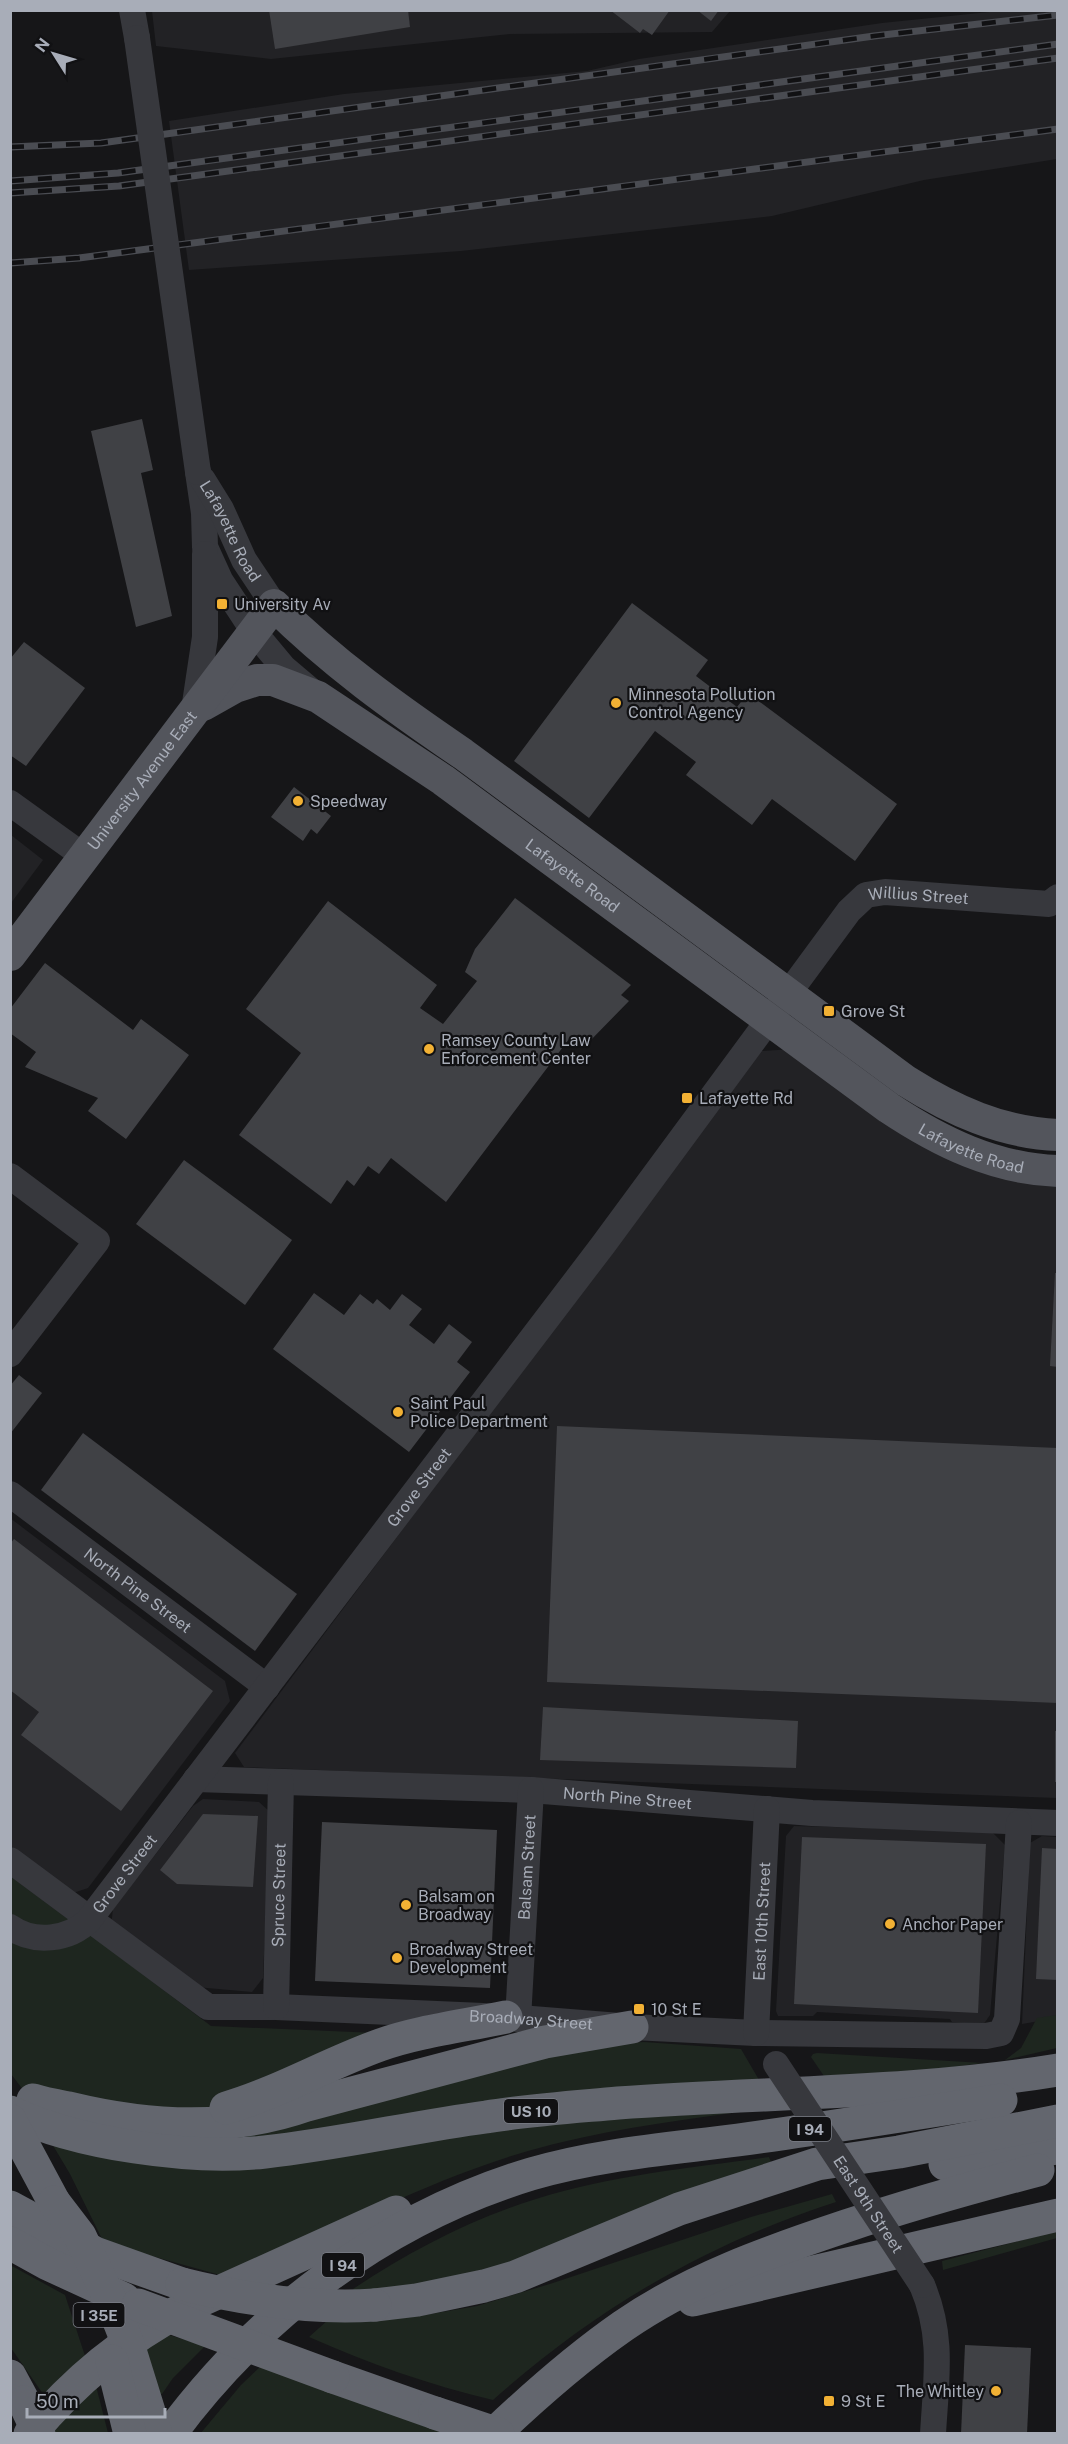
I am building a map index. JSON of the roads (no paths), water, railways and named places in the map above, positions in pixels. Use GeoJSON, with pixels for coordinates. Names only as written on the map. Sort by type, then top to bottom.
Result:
{"type":"FeatureCollection","features":[{"type":"Feature","properties":{"kind":"highway"},"geometry":{"type":"LineString","coordinates":[[185,2123],[275,2091],[356,2054],[396,2040],[512,2018]]}},
{"type":"Feature","properties":{"kind":"highway"},"geometry":{"type":"LineString","coordinates":[[10,2092],[38,2102],[126,2120],[218,2124],[277,2116],[329,2099],[545,2042],[632,2027]]}},
{"type":"Feature","properties":{"kind":"highway","name":"US 10"},"geometry":{"type":"LineString","coordinates":[[10,2112],[56,2128],[130,2146],[163,2151],[264,2152],[523,2112],[713,2097],[915,2088],[996,2080],[1058,2070]]}},
{"type":"Feature","properties":{"kind":"highway","name":"I 94"},"geometry":{"type":"LineString","coordinates":[[170,2433],[236,2354],[288,2306],[332,2272],[378,2243],[453,2204],[505,2182],[563,2166],[639,2152],[775,2135],[955,2108],[1058,2088]]}},
{"type":"Feature","properties":{"kind":"highway","name":"I 35E"},"geometry":{"type":"LineString","coordinates":[[10,2120],[54,2202],[105,2333],[130,2433]]}},
{"type":"Feature","properties":{"kind":"highway"},"geometry":{"type":"LineString","coordinates":[[10,2207],[95,2253],[182,2284],[280,2303],[314,2306],[375,2305],[417,2300],[515,2277],[679,2209],[817,2163],[898,2152],[1058,2121]]}},
{"type":"Feature","properties":{"kind":"highway"},"geometry":{"type":"LineString","coordinates":[[417,2300],[438,2302],[521,2281],[818,2182],[1058,2148]]}},
{"type":"Feature","properties":{"kind":"highway"},"geometry":{"type":"LineString","coordinates":[[10,2243],[68,2274],[138,2305],[333,2377],[497,2433],[539,2392],[604,2340],[624,2325],[687,2288],[753,2258],[907,2205],[1058,2165]]}},
{"type":"Feature","properties":{"kind":"highway"},"geometry":{"type":"LineString","coordinates":[[30,2433],[63,2396],[102,2361],[153,2325],[186,2307],[387,2216],[441,2197],[563,2166]]}},
{"type":"Feature","properties":{"kind":"highway"},"geometry":{"type":"LineString","coordinates":[[54,2202],[80,2236],[113,2306],[128,2344],[156,2433]]}},
{"type":"Feature","properties":{"kind":"highway"},"geometry":{"type":"LineString","coordinates":[[604,2340],[670,2306],[1058,2215]]}},
{"type":"Feature","properties":{"kind":"highway"},"geometry":{"type":"LineString","coordinates":[[17,2389],[39,2433]]}},
{"type":"Feature","properties":{"kind":"main road","name":"University Avenue East"},"geometry":{"type":"LineString","coordinates":[[10,955],[274,605]]}},
{"type":"Feature","properties":{"kind":"main road","name":"Lafayette Road"},"geometry":{"type":"LineString","coordinates":[[274,605],[306,637],[413,720],[906,1082],[943,1104],[988,1122],[1058,1135]]}},
{"type":"Feature","properties":{"kind":"main road"},"geometry":{"type":"LineString","coordinates":[[194,710],[235,687],[257,680],[273,680],[318,697]]}},
{"type":"Feature","properties":{"kind":"main road","name":"Lafayette Road"},"geometry":{"type":"LineString","coordinates":[[318,697],[443,780],[889,1108],[939,1139],[980,1156],[1015,1165],[1058,1171]]}},
{"type":"Feature","properties":{"kind":"street","name":"Lafayette Road"},"geometry":{"type":"LineString","coordinates":[[132,10],[204,513],[205,547],[220,580],[254,632],[284,668],[318,697]]}},
{"type":"Feature","properties":{"kind":"street","name":"Lafayette Road"},"geometry":{"type":"LineString","coordinates":[[198,472],[221,509],[244,560],[274,605]]}},
{"type":"Feature","properties":{"kind":"street"},"geometry":{"type":"LineString","coordinates":[[194,710],[205,638],[205,547]]}},
{"type":"Feature","properties":{"kind":"street"},"geometry":{"type":"LineString","coordinates":[[10,803],[85,857]]}},
{"type":"Feature","properties":{"kind":"street","name":"Willius Street"},"geometry":{"type":"LineString","coordinates":[[789,994],[849,910],[866,895],[885,892],[1049,904],[1058,897]]}},
{"type":"Feature","properties":{"kind":"street","name":"Grove Street"},"geometry":{"type":"LineString","coordinates":[[89,1920],[603,1245],[789,994]]}},
{"type":"Feature","properties":{"kind":"street"},"geometry":{"type":"LineString","coordinates":[[10,1176],[97,1241],[10,1354]]}},
{"type":"Feature","properties":{"kind":"street","name":"North Pine Street"},"geometry":{"type":"LineString","coordinates":[[10,1494],[267,1687]]}},
{"type":"Feature","properties":{"kind":"street","name":"North Pine Street"},"geometry":{"type":"LineString","coordinates":[[196,1779],[531,1790],[767,1809],[1019,1823],[1058,1823]]}},
{"type":"Feature","properties":{"kind":"street","name":"Spruce Street"},"geometry":{"type":"LineString","coordinates":[[276,2007],[281,1782]]}},
{"type":"Feature","properties":{"kind":"street","name":"Balsam Street"},"geometry":{"type":"LineString","coordinates":[[512,2018],[531,1790]]}},
{"type":"Feature","properties":{"kind":"street","name":"East 10th Street"},"geometry":{"type":"LineString","coordinates":[[756,2033],[767,1809]]}},
{"type":"Feature","properties":{"kind":"street","name":"Broadway Street"},"geometry":{"type":"LineString","coordinates":[[10,1860],[208,2007],[276,2007],[512,2018],[756,2033],[986,2036],[1001,2033],[1007,2019],[1019,1823]]}},
{"type":"Feature","properties":{"kind":"street"},"geometry":{"type":"LineString","coordinates":[[10,1927],[31,1937],[57,1936],[67,1935],[80,1929],[89,1920]]}},
{"type":"Feature","properties":{"kind":"street","name":"East 9th Street"},"geometry":{"type":"LineString","coordinates":[[756,2033],[922,2285],[931,2305],[936,2326],[933,2433]]}},
{"type":"Feature","properties":{"kind":"railway"},"geometry":{"type":"LineString","coordinates":[[10,147],[101,143],[874,36],[1058,15]]}},
{"type":"Feature","properties":{"kind":"railway"},"geometry":{"type":"LineString","coordinates":[[10,181],[118,173],[1058,44]]}},
{"type":"Feature","properties":{"kind":"railway"},"geometry":{"type":"LineString","coordinates":[[10,193],[119,186],[1058,58]]}},
{"type":"Feature","properties":{"kind":"railway"},"geometry":{"type":"LineString","coordinates":[[10,263],[79,258],[1058,129]]}},
{"type":"Feature","properties":{"kind":"place","name":"University Av"},"geometry":{"type":"Point","coordinates":[222,604]}},
{"type":"Feature","properties":{"kind":"place","name":"Minnesota Pollution Control Agency"},"geometry":{"type":"Point","coordinates":[616,703]}},
{"type":"Feature","properties":{"kind":"place","name":"Speedway"},"geometry":{"type":"Point","coordinates":[298,801]}},
{"type":"Feature","properties":{"kind":"place","name":"Grove St"},"geometry":{"type":"Point","coordinates":[829,1011]}},
{"type":"Feature","properties":{"kind":"place","name":"Ramsey County Law Enforcement Center"},"geometry":{"type":"Point","coordinates":[429,1049]}},
{"type":"Feature","properties":{"kind":"place","name":"Lafayette Rd"},"geometry":{"type":"Point","coordinates":[687,1098]}},
{"type":"Feature","properties":{"kind":"place","name":"Saint Paul Police Department"},"geometry":{"type":"Point","coordinates":[398,1412]}},
{"type":"Feature","properties":{"kind":"place","name":"Balsam on Broadway"},"geometry":{"type":"Point","coordinates":[406,1905]}},
{"type":"Feature","properties":{"kind":"place","name":"Anchor Paper"},"geometry":{"type":"Point","coordinates":[890,1924]}},
{"type":"Feature","properties":{"kind":"place","name":"Broadway Street Development"},"geometry":{"type":"Point","coordinates":[397,1958]}},
{"type":"Feature","properties":{"kind":"place","name":"10 St E"},"geometry":{"type":"Point","coordinates":[639,2009]}},
{"type":"Feature","properties":{"kind":"place","name":"The Whitley"},"geometry":{"type":"Point","coordinates":[996,2391]}},
{"type":"Feature","properties":{"kind":"place","name":"9 St E"},"geometry":{"type":"Point","coordinates":[829,2401]}}]}
